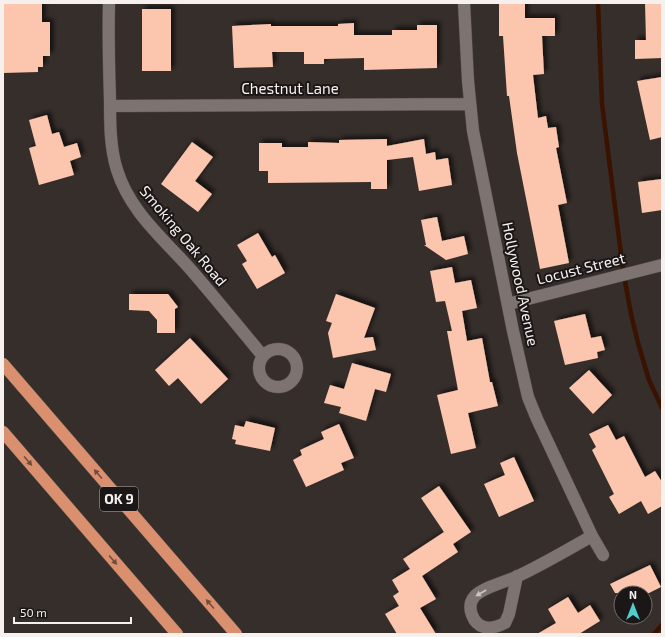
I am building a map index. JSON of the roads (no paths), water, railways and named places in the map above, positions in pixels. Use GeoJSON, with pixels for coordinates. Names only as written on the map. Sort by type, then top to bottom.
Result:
{"type":"FeatureCollection","features":[{"type":"Feature","properties":{"kind":"highway","name":"OK 9"},"geometry":{"type":"LineString","coordinates":[[3,364],[236,634]]}},
{"type":"Feature","properties":{"kind":"highway","name":"OK 9"},"geometry":{"type":"LineString","coordinates":[[3,432],[177,634]]}},
{"type":"Feature","properties":{"kind":"street","name":"Smoking Oak Road"},"geometry":{"type":"LineString","coordinates":[[109,3],[108,58],[113,153],[124,188],[134,206],[151,227],[191,270],[262,355]]}},
{"type":"Feature","properties":{"kind":"street","name":"Hollywood Avenue"},"geometry":{"type":"LineString","coordinates":[[464,3],[470,104],[478,159],[528,397],[592,536],[603,555]]}},
{"type":"Feature","properties":{"kind":"street","name":"Chestnut Lane"},"geometry":{"type":"LineString","coordinates":[[110,106],[470,104]]}},
{"type":"Feature","properties":{"kind":"street","name":"Locust Street"},"geometry":{"type":"LineString","coordinates":[[508,304],[662,265]]}},
{"type":"Feature","properties":{"kind":"street"},"geometry":{"type":"LineString","coordinates":[[517,576],[509,614],[505,623],[495,627],[486,628],[479,625],[474,620],[471,604],[474,597],[480,592],[517,576],[592,536]]}},
{"type":"Feature","properties":{"kind":"waterway"},"geometry":{"type":"LineString","coordinates":[[598,3],[602,104],[623,270],[638,343],[649,380],[662,408]]}},
{"type":"Feature","properties":{"kind":"waterway"},"geometry":{"type":"LineString","coordinates":[[654,634],[662,625]]}}]}
